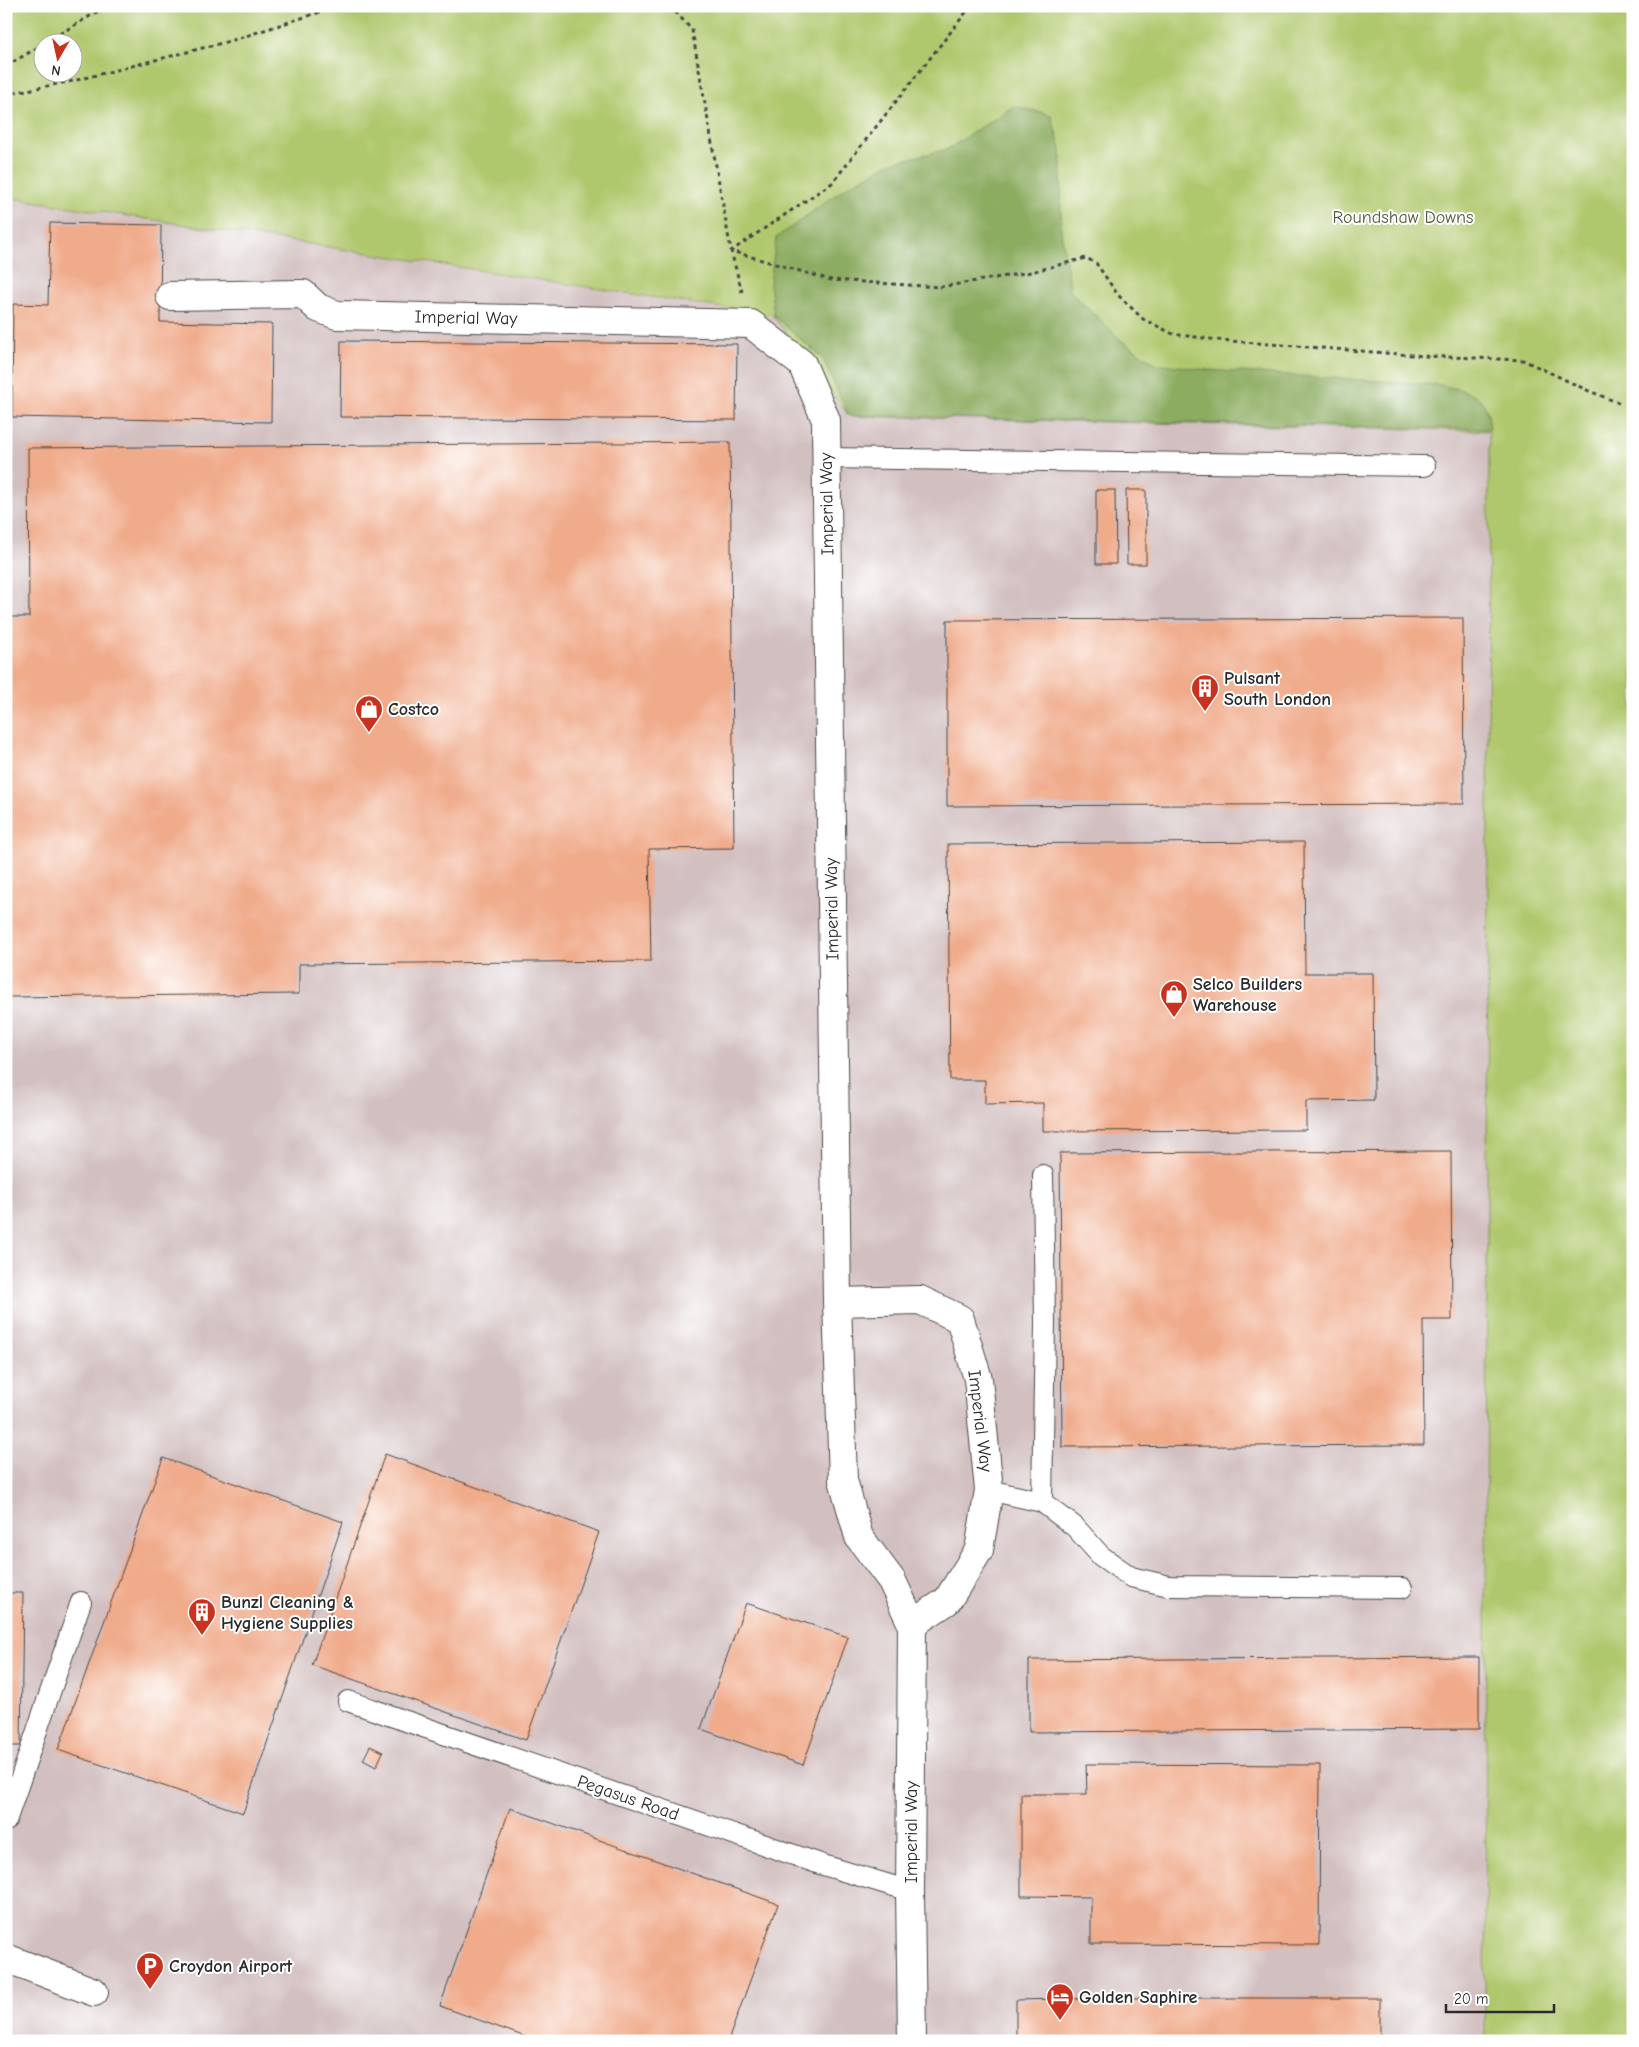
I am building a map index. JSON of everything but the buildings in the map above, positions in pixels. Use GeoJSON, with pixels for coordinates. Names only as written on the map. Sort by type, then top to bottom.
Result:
{"type":"FeatureCollection","features":[{"type":"Feature","properties":{"kind":"street","name":"Imperial Way"},"geometry":{"type":"LineString","coordinates":[[170,296],[303,294],[318,308],[337,315],[751,324],[802,364],[826,420],[837,1302],[843,1480],[859,1537],[892,1581],[912,1624],[910,1891],[912,2041]]}},
{"type":"Feature","properties":{"kind":"street","name":"Imperial Way"},"geometry":{"type":"LineString","coordinates":[[837,1302],[920,1300],[960,1319],[978,1379],[989,1490],[979,1550],[947,1601],[912,1624]]}},
{"type":"Feature","properties":{"kind":"street"},"geometry":{"type":"LineString","coordinates":[[6,1958],[94,1992]]}},
{"type":"Feature","properties":{"kind":"lane"},"geometry":{"type":"LineString","coordinates":[[826,458],[1425,466]]}},
{"type":"Feature","properties":{"kind":"lane"},"geometry":{"type":"LineString","coordinates":[[1042,1502],[1045,1323],[1043,1175]]}},
{"type":"Feature","properties":{"kind":"lane"},"geometry":{"type":"LineString","coordinates":[[989,1490],[1042,1502],[1075,1528],[1101,1556],[1131,1577],[1141,1580],[1169,1586],[1402,1588]]}},
{"type":"Feature","properties":{"kind":"lane"},"geometry":{"type":"LineString","coordinates":[[6,1821],[82,1602]]}},
{"type":"Feature","properties":{"kind":"lane","name":"Pegasus Road"},"geometry":{"type":"LineString","coordinates":[[348,1701],[814,1862],[910,1891]]}},
{"type":"Feature","properties":{"kind":"path"},"geometry":{"type":"LineString","coordinates":[[63,32],[107,6]]}},
{"type":"Feature","properties":{"kind":"path"},"geometry":{"type":"LineString","coordinates":[[6,94],[73,81],[230,42],[339,6]]}},
{"type":"Feature","properties":{"kind":"path"},"geometry":{"type":"LineString","coordinates":[[670,6],[692,30],[731,251],[751,324]]}},
{"type":"Feature","properties":{"kind":"path"},"geometry":{"type":"LineString","coordinates":[[731,251],[832,183],[971,6]]}},
{"type":"Feature","properties":{"kind":"path"},"geometry":{"type":"LineString","coordinates":[[6,66],[32,51]]}},
{"type":"Feature","properties":{"kind":"path"},"geometry":{"type":"LineString","coordinates":[[731,251],[831,280],[940,286],[1031,272],[1086,258],[1096,262],[1118,295],[1143,319],[1173,334],[1218,340],[1425,356],[1523,360],[1619,403]]}},
{"type":"Feature","properties":{"kind":"shaded area"},"geometry":{"type":"Polygon","coordinates":[[[6,197],[1490,429],[1485,2041],[6,2041],[6,197]]]}},
{"type":"Feature","properties":{"kind":"green space","name":"Roundshaw Downs"},"geometry":{"type":"Polygon","coordinates":[[[6,6],[1633,6],[1633,2041],[1485,2041],[1489,431],[849,416],[773,316],[6,197],[6,6]]]}},
{"type":"Feature","properties":{"kind":"green space"},"geometry":{"type":"Polygon","coordinates":[[[1014,106],[1051,115],[1061,150],[1061,231],[1071,292],[1122,341],[1155,363],[1208,370],[1441,385],[1476,396],[1485,408],[1490,429],[849,416],[823,359],[774,316],[770,284],[776,238],[848,186],[890,163],[948,149],[1014,106]]]}},
{"type":"Feature","properties":{"kind":"place","name":"Pulsant South London"},"geometry":{"type":"Point","coordinates":[1205,712]}},
{"type":"Feature","properties":{"kind":"place","name":"Costco"},"geometry":{"type":"Point","coordinates":[369,733]}},
{"type":"Feature","properties":{"kind":"place","name":"Selco Builders Warehouse"},"geometry":{"type":"Point","coordinates":[1174,1018]}},
{"type":"Feature","properties":{"kind":"place","name":"Bunzl Cleaning & Hygiene Supplies"},"geometry":{"type":"Point","coordinates":[202,1636]}},
{"type":"Feature","properties":{"kind":"place","name":"Croydon Airport"},"geometry":{"type":"Point","coordinates":[150,1990]}},
{"type":"Feature","properties":{"kind":"place","name":"Golden Saphire"},"geometry":{"type":"Point","coordinates":[1060,2021]}}]}
